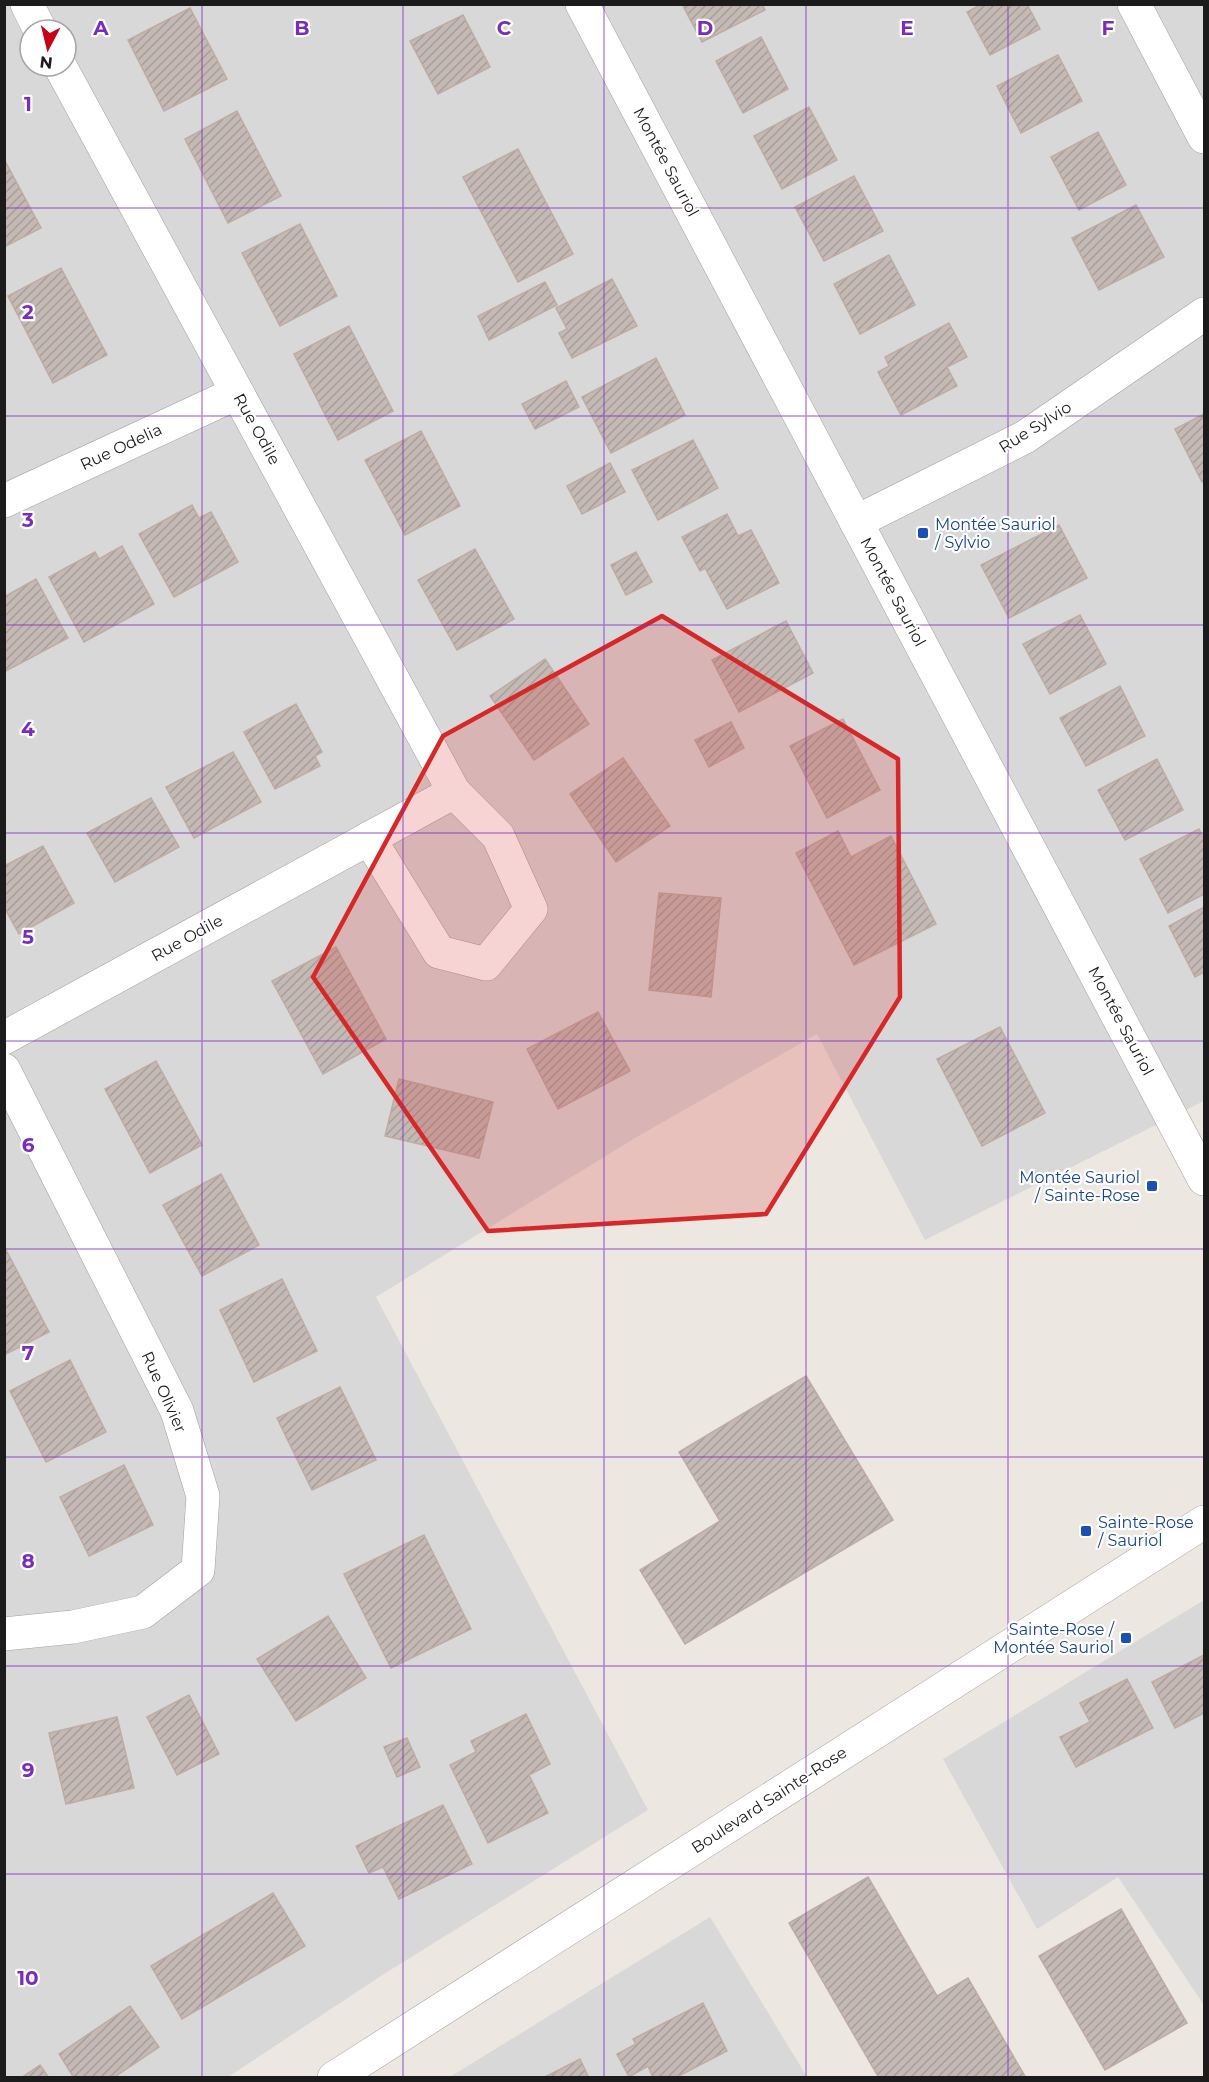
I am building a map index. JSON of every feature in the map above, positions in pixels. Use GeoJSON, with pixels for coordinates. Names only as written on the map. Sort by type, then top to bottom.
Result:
{"type":"FeatureCollection","features":[{"type":"Feature","properties":{"kind":"street"},"geometry":{"type":"LineString","coordinates":[[27,4],[34,18]]}},
{"type":"Feature","properties":{"kind":"street","name":"Montée Sauriol"},"geometry":{"type":"LineString","coordinates":[[582,4],[1204,1179]]}},
{"type":"Feature","properties":{"kind":"street"},"geometry":{"type":"LineString","coordinates":[[1134,4],[1204,137]]}},
{"type":"Feature","properties":{"kind":"street","name":"Rue Odile"},"geometry":{"type":"LineString","coordinates":[[66,78],[454,792],[498,836],[531,909],[486,964],[439,952],[369,838]]}},
{"type":"Feature","properties":{"kind":"street","name":"Rue Sylvio"},"geometry":{"type":"LineString","coordinates":[[856,522],[1025,436],[1204,314]]}},
{"type":"Feature","properties":{"kind":"street","name":"Rue Odelia"},"geometry":{"type":"LineString","coordinates":[[4,501],[237,393]]}},
{"type":"Feature","properties":{"kind":"street","name":"Rue Odile"},"geometry":{"type":"LineString","coordinates":[[4,1038],[454,792]]}},
{"type":"Feature","properties":{"kind":"street","name":"Rue Olivier"},"geometry":{"type":"LineString","coordinates":[[4,1070],[177,1411],[202,1496],[198,1570],[143,1612],[73,1627],[4,1634]]}},
{"type":"Feature","properties":{"kind":"street","name":"Boulevard Sainte-Rose"},"geometry":{"type":"LineString","coordinates":[[334,2078],[1204,1522]]}},
{"type":"Feature","properties":{"kind":"highlighted area"},"geometry":{"type":"Polygon","coordinates":[[[662,616],[898,759],[900,997],[766,1214],[488,1231],[313,977],[443,736],[662,616]]]}},
{"type":"Feature","properties":{"kind":"shaded area"},"geometry":{"type":"Polygon","coordinates":[[[5,5],[1204,5],[1204,1101],[925,1240],[817,1034],[635,1138],[376,1297],[648,1810],[384,1974],[228,2077],[5,2078],[5,5]]]}},
{"type":"Feature","properties":{"kind":"shaded area"},"geometry":{"type":"Polygon","coordinates":[[[1204,1600],[1204,2005],[1118,1877],[1037,1929],[943,1759],[1204,1600]]]}},
{"type":"Feature","properties":{"kind":"shaded area"},"geometry":{"type":"Polygon","coordinates":[[[710,1917],[807,2077],[448,2078],[710,1917]]]}},
{"type":"Feature","properties":{"kind":"building"},"geometry":{"type":"Polygon","coordinates":[[[682,4],[762,4],[765,10],[702,42],[682,4]]]}},
{"type":"Feature","properties":{"kind":"building"},"geometry":{"type":"Polygon","coordinates":[[[982,4],[1027,4],[1040,29],[990,55],[967,12],[982,4]]]}},
{"type":"Feature","properties":{"kind":"building"},"geometry":{"type":"Polygon","coordinates":[[[190,8],[227,79],[164,111],[128,40],[190,8]]]}},
{"type":"Feature","properties":{"kind":"building"},"geometry":{"type":"Polygon","coordinates":[[[463,15],[490,67],[438,94],[410,41],[463,15]]]}},
{"type":"Feature","properties":{"kind":"building"},"geometry":{"type":"Polygon","coordinates":[[[761,37],[788,89],[743,113],[716,61],[761,37]]]}},
{"type":"Feature","properties":{"kind":"building"},"geometry":{"type":"Polygon","coordinates":[[[1058,55],[1082,101],[1021,133],[997,86],[1058,55]]]}},
{"type":"Feature","properties":{"kind":"building"},"geometry":{"type":"Polygon","coordinates":[[[809,107],[837,160],[782,189],[754,136],[809,107]]]}},
{"type":"Feature","properties":{"kind":"building"},"geometry":{"type":"Polygon","coordinates":[[[237,111],[281,196],[228,223],[185,139],[237,111]]]}},
{"type":"Feature","properties":{"kind":"building"},"geometry":{"type":"Polygon","coordinates":[[[1098,132],[1126,185],[1079,210],[1051,157],[1098,132]]]}},
{"type":"Feature","properties":{"kind":"building"},"geometry":{"type":"Polygon","coordinates":[[[518,149],[573,254],[518,282],[463,177],[518,149]]]}},
{"type":"Feature","properties":{"kind":"building"},"geometry":{"type":"Polygon","coordinates":[[[4,159],[41,228],[4,247],[4,159]]]}},
{"type":"Feature","properties":{"kind":"building"},"geometry":{"type":"Polygon","coordinates":[[[854,176],[883,231],[824,261],[795,207],[854,176]]]}},
{"type":"Feature","properties":{"kind":"building"},"geometry":{"type":"Polygon","coordinates":[[[1136,205],[1164,257],[1099,290],[1072,238],[1136,205]]]}},
{"type":"Feature","properties":{"kind":"building"},"geometry":{"type":"Polygon","coordinates":[[[300,224],[337,296],[280,326],[242,253],[300,224]]]}},
{"type":"Feature","properties":{"kind":"building"},"geometry":{"type":"Polygon","coordinates":[[[889,255],[915,305],[860,334],[834,284],[889,255]]]}},
{"type":"Feature","properties":{"kind":"building"},"geometry":{"type":"Polygon","coordinates":[[[61,268],[107,355],[53,383],[8,296],[61,268]]]}},
{"type":"Feature","properties":{"kind":"building"},"geometry":{"type":"Polygon","coordinates":[[[612,279],[637,326],[572,358],[559,333],[567,329],[556,308],[612,279]]]}},
{"type":"Feature","properties":{"kind":"building"},"geometry":{"type":"Polygon","coordinates":[[[545,282],[557,305],[489,340],[478,316],[545,282]]]}},
{"type":"Feature","properties":{"kind":"building"},"geometry":{"type":"Polygon","coordinates":[[[949,323],[967,357],[947,367],[957,386],[901,415],[878,372],[889,366],[885,357],[949,323]]]}},
{"type":"Feature","properties":{"kind":"building"},"geometry":{"type":"Polygon","coordinates":[[[349,326],[393,411],[338,440],[294,354],[349,326]]]}},
{"type":"Feature","properties":{"kind":"building"},"geometry":{"type":"Polygon","coordinates":[[[656,358],[685,415],[611,453],[582,397],[656,358]]]}},
{"type":"Feature","properties":{"kind":"building"},"geometry":{"type":"Polygon","coordinates":[[[566,381],[579,407],[535,429],[522,404],[566,381]]]}},
{"type":"Feature","properties":{"kind":"building"},"geometry":{"type":"Polygon","coordinates":[[[1204,414],[1204,480],[1202,482],[1175,429],[1204,414]]]}},
{"type":"Feature","properties":{"kind":"building"},"geometry":{"type":"Polygon","coordinates":[[[421,431],[460,506],[405,535],[365,460],[421,431]]]}},
{"type":"Feature","properties":{"kind":"building"},"geometry":{"type":"Polygon","coordinates":[[[693,440],[718,488],[658,520],[632,470],[693,440]]]}},
{"type":"Feature","properties":{"kind":"building"},"geometry":{"type":"Polygon","coordinates":[[[610,463],[625,492],[582,514],[567,486],[610,463]]]}},
{"type":"Feature","properties":{"kind":"building"},"geometry":{"type":"Polygon","coordinates":[[[192,505],[199,518],[211,512],[238,562],[174,597],[139,534],[192,505]]]}},
{"type":"Feature","properties":{"kind":"building"},"geometry":{"type":"Polygon","coordinates":[[[727,514],[738,536],[751,530],[779,583],[727,609],[705,568],[700,571],[682,537],[727,514]]]}},
{"type":"Feature","properties":{"kind":"building"},"geometry":{"type":"Polygon","coordinates":[[[1059,525],[1087,578],[1009,618],[981,565],[1059,525]]]}},
{"type":"Feature","properties":{"kind":"building"},"geometry":{"type":"Polygon","coordinates":[[[122,546],[154,604],[84,642],[49,577],[95,552],[99,559],[122,546]]]}},
{"type":"Feature","properties":{"kind":"building"},"geometry":{"type":"Polygon","coordinates":[[[475,549],[514,619],[457,650],[418,580],[475,549]]]}},
{"type":"Feature","properties":{"kind":"building"},"geometry":{"type":"Polygon","coordinates":[[[636,552],[652,582],[626,595],[611,565],[636,552]]]}},
{"type":"Feature","properties":{"kind":"building"},"geometry":{"type":"Polygon","coordinates":[[[36,579],[68,638],[4,672],[4,597],[36,579]]]}},
{"type":"Feature","properties":{"kind":"building"},"geometry":{"type":"Polygon","coordinates":[[[1080,615],[1106,664],[1050,694],[1023,644],[1080,615]]]}},
{"type":"Feature","properties":{"kind":"building"},"geometry":{"type":"Polygon","coordinates":[[[786,621],[813,673],[739,712],[712,660],[786,621]]]}},
{"type":"Feature","properties":{"kind":"building"},"geometry":{"type":"Polygon","coordinates":[[[545,659],[589,724],[534,760],[490,696],[545,659]]]}},
{"type":"Feature","properties":{"kind":"building"},"geometry":{"type":"Polygon","coordinates":[[[1120,686],[1145,736],[1086,766],[1060,718],[1120,686]]]}},
{"type":"Feature","properties":{"kind":"building"},"geometry":{"type":"Polygon","coordinates":[[[296,704],[322,752],[315,756],[320,766],[275,789],[244,732],[296,704]]]}},
{"type":"Feature","properties":{"kind":"building"},"geometry":{"type":"Polygon","coordinates":[[[843,719],[880,790],[827,818],[790,746],[843,719]]]}},
{"type":"Feature","properties":{"kind":"building"},"geometry":{"type":"Polygon","coordinates":[[[731,722],[744,748],[709,767],[695,740],[731,722]]]}},
{"type":"Feature","properties":{"kind":"building"},"geometry":{"type":"Polygon","coordinates":[[[233,752],[261,802],[194,838],[166,787],[233,752]]]}},
{"type":"Feature","properties":{"kind":"building"},"geometry":{"type":"Polygon","coordinates":[[[623,758],[670,826],[616,862],[570,794],[623,758]]]}},
{"type":"Feature","properties":{"kind":"building"},"geometry":{"type":"Polygon","coordinates":[[[1157,759],[1183,810],[1125,840],[1098,790],[1157,759]]]}},
{"type":"Feature","properties":{"kind":"building"},"geometry":{"type":"Polygon","coordinates":[[[151,798],[179,847],[115,882],[87,833],[151,798]]]}},
{"type":"Feature","properties":{"kind":"building"},"geometry":{"type":"Polygon","coordinates":[[[1199,829],[1204,839],[1204,894],[1168,913],[1140,859],[1199,829]]]}},
{"type":"Feature","properties":{"kind":"building"},"geometry":{"type":"Polygon","coordinates":[[[838,831],[851,857],[891,836],[936,924],[854,965],[796,853],[838,831]]]}},
{"type":"Feature","properties":{"kind":"building"},"geometry":{"type":"Polygon","coordinates":[[[43,846],[74,903],[19,934],[4,907],[4,866],[43,846]]]}},
{"type":"Feature","properties":{"kind":"building"},"geometry":{"type":"Polygon","coordinates":[[[659,893],[721,898],[711,997],[649,990],[659,893]]]}},
{"type":"Feature","properties":{"kind":"building"},"geometry":{"type":"Polygon","coordinates":[[[1204,907],[1204,972],[1195,977],[1169,926],[1204,907]]]}},
{"type":"Feature","properties":{"kind":"building"},"geometry":{"type":"Polygon","coordinates":[[[336,947],[386,1039],[323,1074],[272,981],[336,947]]]}},
{"type":"Feature","properties":{"kind":"building"},"geometry":{"type":"Polygon","coordinates":[[[598,1012],[630,1071],[558,1109],[527,1049],[598,1012]]]}},
{"type":"Feature","properties":{"kind":"building"},"geometry":{"type":"Polygon","coordinates":[[[1000,1027],[1045,1113],[982,1146],[937,1059],[1000,1027]]]}},
{"type":"Feature","properties":{"kind":"building"},"geometry":{"type":"Polygon","coordinates":[[[156,1061],[202,1145],[150,1173],[105,1089],[156,1061]]]}},
{"type":"Feature","properties":{"kind":"building"},"geometry":{"type":"Polygon","coordinates":[[[399,1079],[493,1102],[479,1158],[385,1136],[399,1079]]]}},
{"type":"Feature","properties":{"kind":"building"},"geometry":{"type":"Polygon","coordinates":[[[221,1174],[259,1245],[202,1276],[163,1205],[221,1174]]]}},
{"type":"Feature","properties":{"kind":"building"},"geometry":{"type":"Polygon","coordinates":[[[4,1246],[49,1332],[4,1355],[4,1246]]]}},
{"type":"Feature","properties":{"kind":"building"},"geometry":{"type":"Polygon","coordinates":[[[282,1279],[317,1351],[254,1382],[220,1310],[282,1279]]]}},
{"type":"Feature","properties":{"kind":"building"},"geometry":{"type":"Polygon","coordinates":[[[70,1360],[106,1432],[46,1462],[10,1391],[70,1360]]]}},
{"type":"Feature","properties":{"kind":"building"},"geometry":{"type":"Polygon","coordinates":[[[806,1376],[893,1520],[685,1644],[640,1570],[720,1521],[679,1452],[806,1376]]]}},
{"type":"Feature","properties":{"kind":"building"},"geometry":{"type":"Polygon","coordinates":[[[340,1387],[376,1460],[312,1490],[277,1418],[340,1387]]]}},
{"type":"Feature","properties":{"kind":"building"},"geometry":{"type":"Polygon","coordinates":[[[124,1465],[153,1525],[89,1556],[60,1497],[124,1465]]]}},
{"type":"Feature","properties":{"kind":"building"},"geometry":{"type":"Polygon","coordinates":[[[424,1535],[471,1629],[391,1668],[344,1574],[424,1535]]]}},
{"type":"Feature","properties":{"kind":"building"},"geometry":{"type":"Polygon","coordinates":[[[328,1616],[366,1678],[296,1721],[257,1659],[328,1616]]]}},
{"type":"Feature","properties":{"kind":"building"},"geometry":{"type":"Polygon","coordinates":[[[1204,1655],[1204,1713],[1175,1728],[1152,1682],[1204,1655]]]}},
{"type":"Feature","properties":{"kind":"building"},"geometry":{"type":"Polygon","coordinates":[[[1127,1679],[1153,1728],[1076,1767],[1060,1737],[1090,1722],[1080,1703],[1127,1679]]]}},
{"type":"Feature","properties":{"kind":"building"},"geometry":{"type":"Polygon","coordinates":[[[189,1695],[219,1754],[177,1775],[147,1717],[189,1695]]]}},
{"type":"Feature","properties":{"kind":"building"},"geometry":{"type":"Polygon","coordinates":[[[526,1714],[550,1764],[529,1775],[548,1813],[488,1843],[450,1765],[476,1752],[471,1741],[526,1714]]]}},
{"type":"Feature","properties":{"kind":"building"},"geometry":{"type":"Polygon","coordinates":[[[117,1717],[134,1788],[66,1804],[49,1733],[117,1717]]]}},
{"type":"Feature","properties":{"kind":"building"},"geometry":{"type":"Polygon","coordinates":[[[407,1738],[420,1767],[397,1777],[384,1747],[407,1738]]]}},
{"type":"Feature","properties":{"kind":"building"},"geometry":{"type":"Polygon","coordinates":[[[443,1805],[472,1864],[399,1899],[383,1867],[369,1873],[356,1846],[443,1805]]]}},
{"type":"Feature","properties":{"kind":"building"},"geometry":{"type":"Polygon","coordinates":[[[868,1877],[937,1996],[968,1978],[1026,2078],[879,2078],[789,1923],[868,1877]]]}},
{"type":"Feature","properties":{"kind":"building"},"geometry":{"type":"Polygon","coordinates":[[[273,1893],[305,1946],[182,2019],[151,1966],[273,1893]]]}},
{"type":"Feature","properties":{"kind":"building"},"geometry":{"type":"Polygon","coordinates":[[[1121,1909],[1187,2023],[1105,2070],[1039,1956],[1121,1909]]]}},
{"type":"Feature","properties":{"kind":"building"},"geometry":{"type":"Polygon","coordinates":[[[703,2003],[727,2051],[675,2078],[653,2078],[648,2066],[629,2077],[617,2054],[636,2044],[633,2039],[703,2003]]]}},
{"type":"Feature","properties":{"kind":"building"},"geometry":{"type":"Polygon","coordinates":[[[130,2006],[159,2047],[113,2078],[74,2078],[59,2054],[130,2006]]]}},
{"type":"Feature","properties":{"kind":"building"},"geometry":{"type":"Polygon","coordinates":[[[580,2059],[589,2078],[543,2078],[580,2059]]]}},
{"type":"Feature","properties":{"kind":"building"},"geometry":{"type":"Polygon","coordinates":[[[40,2065],[49,2078],[21,2078],[40,2065]]]}},
{"type":"Feature","properties":{"kind":"place","name":"Montée Sauriol / Sylvio"},"geometry":{"type":"Point","coordinates":[923,533]}},
{"type":"Feature","properties":{"kind":"place","name":"Montée Sauriol / Sainte-Rose"},"geometry":{"type":"Point","coordinates":[1152,1186]}},
{"type":"Feature","properties":{"kind":"place","name":"Sainte-Rose / Sauriol"},"geometry":{"type":"Point","coordinates":[1086,1531]}},
{"type":"Feature","properties":{"kind":"place","name":"Sainte-Rose / Montée Sauriol"},"geometry":{"type":"Point","coordinates":[1126,1638]}}]}
